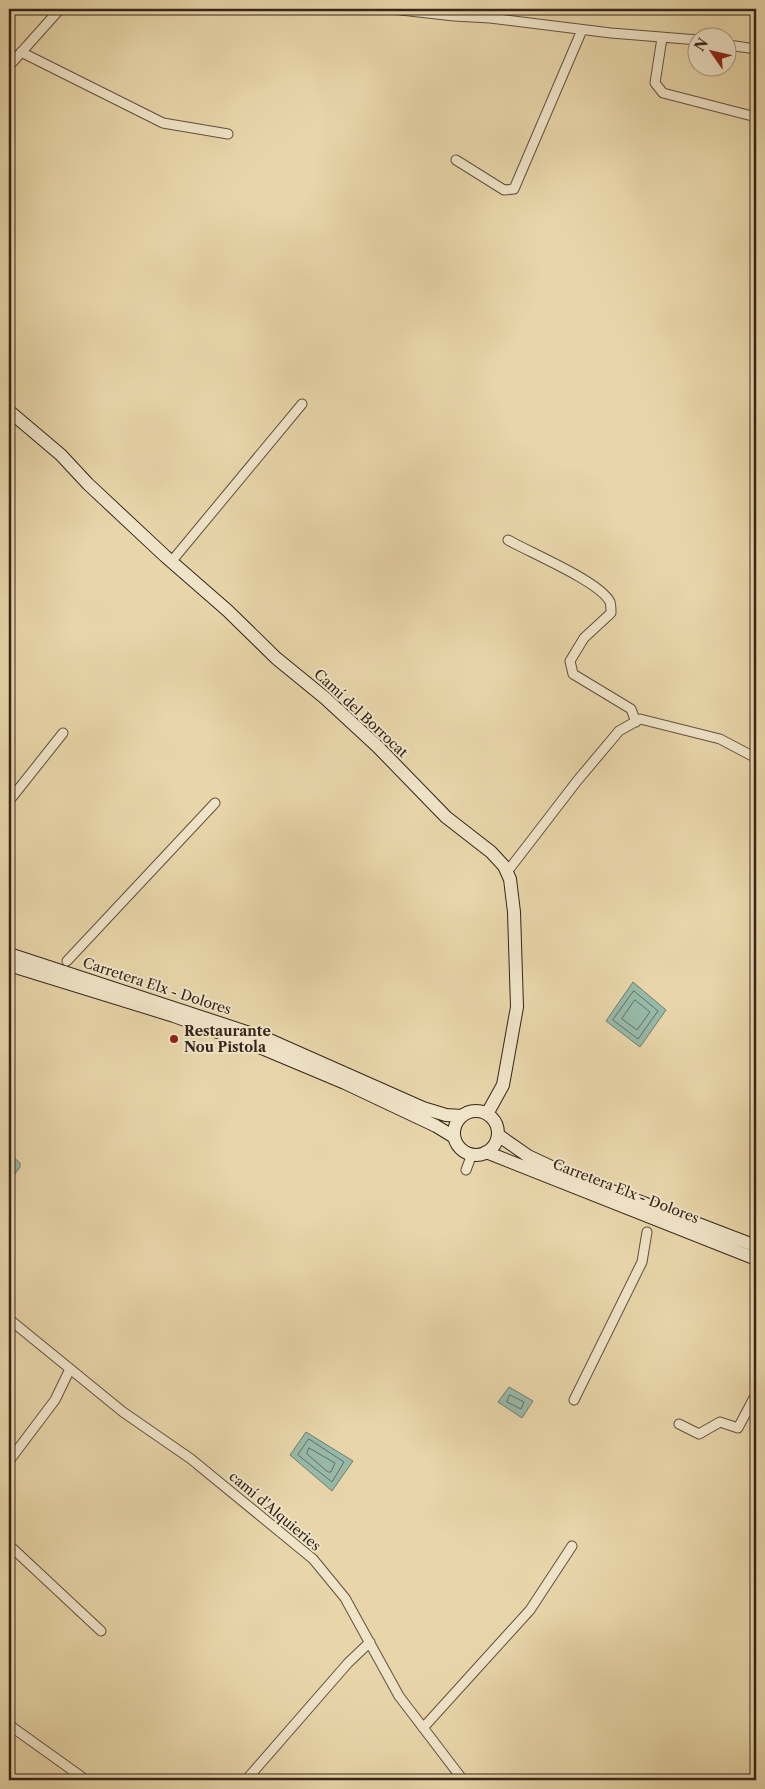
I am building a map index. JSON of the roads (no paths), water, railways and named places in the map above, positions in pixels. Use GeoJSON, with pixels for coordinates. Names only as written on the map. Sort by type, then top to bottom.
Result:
{"type":"FeatureCollection","features":[{"type":"Feature","properties":{"kind":"main road","name":"Camí del Borrocat"},"geometry":{"type":"LineString","coordinates":[[9,410],[61,455],[88,484],[276,658],[345,716],[446,817],[491,852],[507,872],[510,878],[514,912],[517,1007],[503,1085],[487,1114]]}},
{"type":"Feature","properties":{"kind":"main road","name":"Carretera Elx - Dolores"},"geometry":{"type":"LineString","coordinates":[[9,954],[265,1038],[424,1108],[446,1115],[462,1116]]}},
{"type":"Feature","properties":{"kind":"main road","name":"Carretera Elx - Dolores"},"geometry":{"type":"LineString","coordinates":[[9,966],[174,1016],[264,1049],[362,1091],[454,1137]]}},
{"type":"Feature","properties":{"kind":"main road"},"geometry":{"type":"LineString","coordinates":[[476,1111],[487,1114],[496,1124],[498,1135],[494,1145],[486,1152],[472,1154],[462,1150],[454,1137],[455,1127],[462,1116],[476,1111]]}},
{"type":"Feature","properties":{"kind":"main road","name":"Carretera Elx - Dolores"},"geometry":{"type":"LineString","coordinates":[[498,1135],[528,1156],[560,1171],[756,1246]]}},
{"type":"Feature","properties":{"kind":"main road","name":"Carretera Elx - Dolores"},"geometry":{"type":"LineString","coordinates":[[486,1152],[617,1206],[733,1248],[756,1259]]}},
{"type":"Feature","properties":{"kind":"street"},"geometry":{"type":"LineString","coordinates":[[9,66],[60,9]]}},
{"type":"Feature","properties":{"kind":"street"},"geometry":{"type":"LineString","coordinates":[[392,9],[688,39]]}},
{"type":"Feature","properties":{"kind":"street"},"geometry":{"type":"LineString","coordinates":[[456,160],[504,190],[514,189],[582,30]]}},
{"type":"Feature","properties":{"kind":"street"},"geometry":{"type":"LineString","coordinates":[[662,38],[655,83],[663,93],[756,117]]}},
{"type":"Feature","properties":{"kind":"street"},"geometry":{"type":"LineString","coordinates":[[738,46],[756,49]]}},
{"type":"Feature","properties":{"kind":"street"},"geometry":{"type":"LineString","coordinates":[[21,52],[163,122],[228,134]]}},
{"type":"Feature","properties":{"kind":"street"},"geometry":{"type":"LineString","coordinates":[[171,562],[302,404]]}},
{"type":"Feature","properties":{"kind":"street"},"geometry":{"type":"LineString","coordinates":[[508,540],[587,581],[601,591],[610,602],[611,613],[584,638],[570,661],[573,674],[613,696],[631,709],[636,722]]}},
{"type":"Feature","properties":{"kind":"street"},"geometry":{"type":"LineString","coordinates":[[507,872],[577,781],[619,731],[640,719],[720,740],[756,758]]}},
{"type":"Feature","properties":{"kind":"street"},"geometry":{"type":"LineString","coordinates":[[9,801],[63,733]]}},
{"type":"Feature","properties":{"kind":"street"},"geometry":{"type":"LineString","coordinates":[[67,961],[215,803]]}},
{"type":"Feature","properties":{"kind":"street"},"geometry":{"type":"LineString","coordinates":[[466,1170],[472,1154]]}},
{"type":"Feature","properties":{"kind":"street"},"geometry":{"type":"LineString","coordinates":[[574,1400],[642,1262],[647,1232]]}},
{"type":"Feature","properties":{"kind":"street","name":"camí d'Alquieries"},"geometry":{"type":"LineString","coordinates":[[9,1319],[123,1412],[191,1459],[313,1559],[345,1598],[399,1696],[463,1780]]}},
{"type":"Feature","properties":{"kind":"street"},"geometry":{"type":"LineString","coordinates":[[9,1461],[55,1400],[70,1368]]}},
{"type":"Feature","properties":{"kind":"street"},"geometry":{"type":"LineString","coordinates":[[679,1424],[699,1434],[720,1422],[738,1428],[756,1394]]}},
{"type":"Feature","properties":{"kind":"street"},"geometry":{"type":"LineString","coordinates":[[9,1545],[101,1631]]}},
{"type":"Feature","properties":{"kind":"street"},"geometry":{"type":"LineString","coordinates":[[423,1728],[530,1610],[572,1546]]}},
{"type":"Feature","properties":{"kind":"street"},"geometry":{"type":"LineString","coordinates":[[246,1780],[348,1663],[370,1642]]}},
{"type":"Feature","properties":{"kind":"street"},"geometry":{"type":"LineString","coordinates":[[9,1728],[12,1727],[24,1735],[86,1780]]}},
{"type":"Feature","properties":{"kind":"water"},"geometry":{"type":"Polygon","coordinates":[[[633,982],[666,1010],[640,1047],[606,1021],[633,982]]]}},
{"type":"Feature","properties":{"kind":"water"},"geometry":{"type":"Polygon","coordinates":[[[9,1153],[20,1163],[20,1167],[9,1182],[9,1153]]]}},
{"type":"Feature","properties":{"kind":"water"},"geometry":{"type":"Polygon","coordinates":[[[509,1387],[533,1401],[522,1418],[498,1402],[509,1387]]]}},
{"type":"Feature","properties":{"kind":"water"},"geometry":{"type":"Polygon","coordinates":[[[306,1432],[353,1461],[332,1491],[290,1455],[306,1432]]]}},
{"type":"Feature","properties":{"kind":"place","name":"Restaurante Nou Pistola"},"geometry":{"type":"Point","coordinates":[174,1039]}}]}
